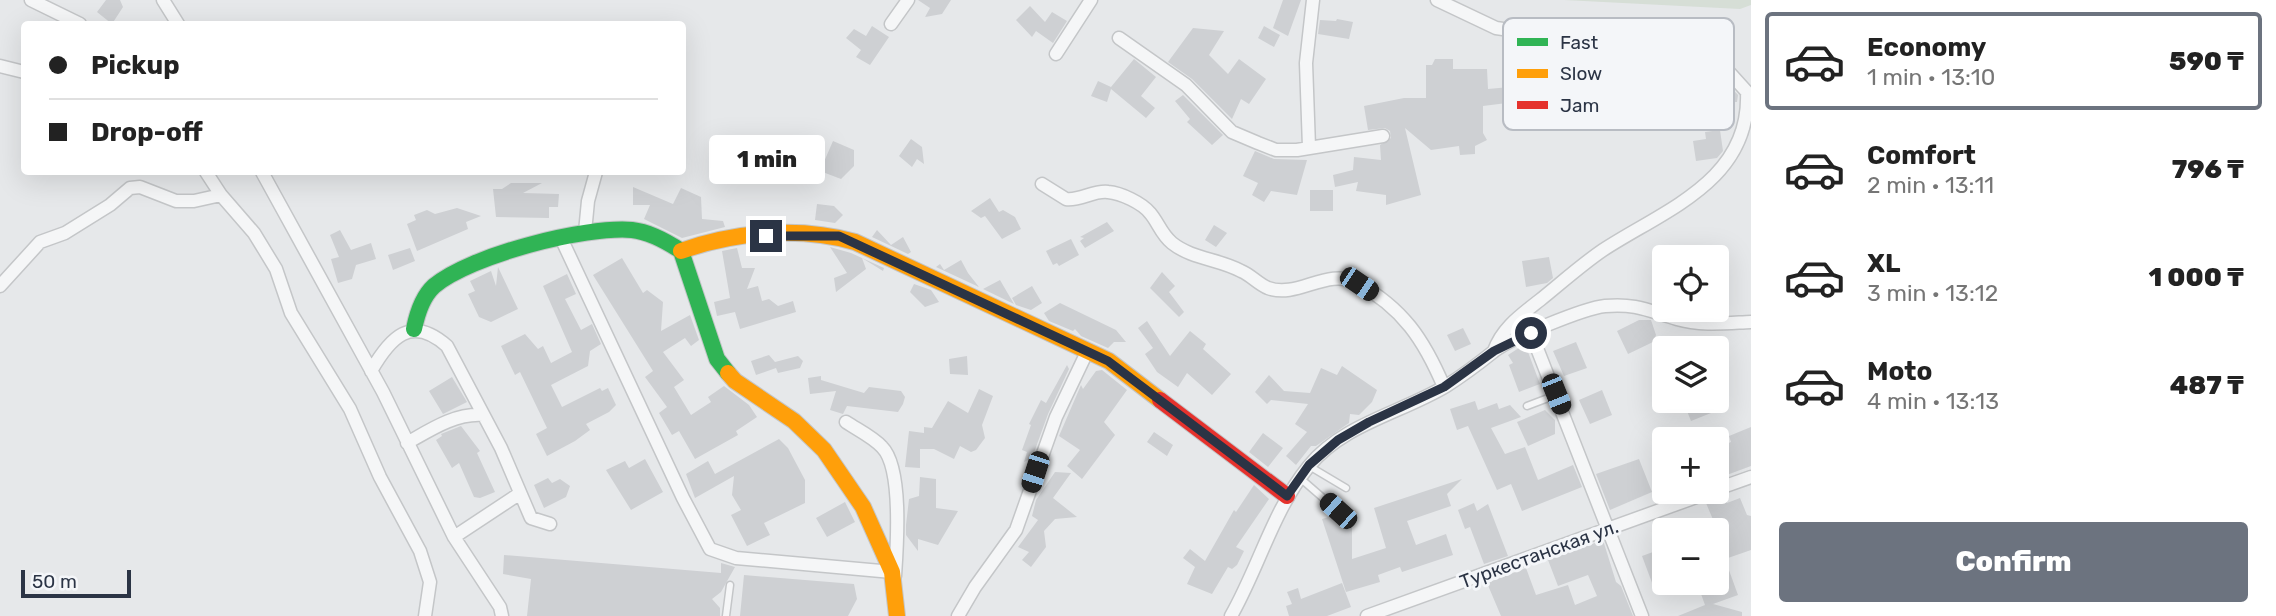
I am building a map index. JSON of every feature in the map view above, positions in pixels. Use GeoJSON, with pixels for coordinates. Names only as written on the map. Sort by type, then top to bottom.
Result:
{"type":"FeatureCollection","features":[{"type":"Feature","properties":{"kind":"street"},"geometry":{"type":"LineString","coordinates":[[31,0],[73,21]]}},
{"type":"Feature","properties":{"kind":"street"},"geometry":{"type":"LineString","coordinates":[[163,0],[176,21]]}},
{"type":"Feature","properties":{"kind":"street"},"geometry":{"type":"LineString","coordinates":[[891,24],[908,0]]}},
{"type":"Feature","properties":{"kind":"street"},"geometry":{"type":"LineString","coordinates":[[1056,54],[1091,0]]}},
{"type":"Feature","properties":{"kind":"street"},"geometry":{"type":"LineString","coordinates":[[1308,146],[1306,63],[1313,0]]}},
{"type":"Feature","properties":{"kind":"street"},"geometry":{"type":"LineString","coordinates":[[1437,0],[1503,29]]}},
{"type":"Feature","properties":{"kind":"street"},"geometry":{"type":"LineString","coordinates":[[1119,38],[1186,85],[1232,132],[1276,150],[1297,150],[1308,146],[1383,136]]}},
{"type":"Feature","properties":{"kind":"street"},"geometry":{"type":"LineString","coordinates":[[0,66],[21,71]]}},
{"type":"Feature","properties":{"kind":"street"},"geometry":{"type":"LineString","coordinates":[[1494,351],[1499,335],[1560,284],[1603,250],[1656,222],[1714,179],[1732,161],[1745,137],[1748,122],[1745,79]]}},
{"type":"Feature","properties":{"kind":"street"},"geometry":{"type":"LineString","coordinates":[[208,175],[221,195],[254,233],[276,270],[291,313],[350,409],[380,477],[420,551],[430,582],[425,616]]}},
{"type":"Feature","properties":{"kind":"street"},"geometry":{"type":"LineString","coordinates":[[264,175],[370,372],[454,537],[502,616]]}},
{"type":"Feature","properties":{"kind":"street"},"geometry":{"type":"LineString","coordinates":[[585,232],[588,201],[595,175]]}},
{"type":"Feature","properties":{"kind":"street"},"geometry":{"type":"LineString","coordinates":[[1042,184],[1066,200],[1107,192],[1127,199],[1152,215],[1156,225],[1173,244],[1187,252],[1242,271],[1268,288],[1294,290],[1325,279],[1359,284],[1382,300],[1418,334],[1444,387]]}},
{"type":"Feature","properties":{"kind":"street"},"geometry":{"type":"LineString","coordinates":[[0,286],[40,242],[65,233],[110,205],[130,188],[140,187],[176,201],[194,201],[221,195]]}},
{"type":"Feature","properties":{"kind":"street"},"geometry":{"type":"LineString","coordinates":[[370,372],[389,344],[414,329],[424,299],[433,287],[445,278],[512,252],[585,232],[631,230],[655,236],[681,251],[717,359],[735,381],[794,421],[831,459],[863,507],[893,579]]}},
{"type":"Feature","properties":{"kind":"street"},"geometry":{"type":"LineString","coordinates":[[681,251],[696,244],[747,237],[839,236],[1087,352],[1126,373],[1287,496]]}},
{"type":"Feature","properties":{"kind":"street"},"geometry":{"type":"LineString","coordinates":[[561,238],[710,549],[736,558],[893,579]]}},
{"type":"Feature","properties":{"kind":"street"},"geometry":{"type":"LineString","coordinates":[[1231,616],[1287,496],[1309,465],[1338,440],[1369,422],[1444,387],[1494,351],[1559,320],[1605,306],[1646,308],[1675,319],[1700,324],[1751,322]]}},
{"type":"Feature","properties":{"kind":"street"},"geometry":{"type":"LineString","coordinates":[[414,329],[430,334],[447,346],[501,447],[531,518],[550,524]]}},
{"type":"Feature","properties":{"kind":"street"},"geometry":{"type":"LineString","coordinates":[[1531,333],[1610,528],[1642,616]]}},
{"type":"Feature","properties":{"kind":"street"},"geometry":{"type":"LineString","coordinates":[[958,616],[1016,530],[1035,472],[1087,352]]}},
{"type":"Feature","properties":{"kind":"street"},"geometry":{"type":"LineString","coordinates":[[407,443],[445,422],[462,416],[483,415]]}},
{"type":"Feature","properties":{"kind":"street"},"geometry":{"type":"LineString","coordinates":[[846,422],[882,447],[888,456],[896,505],[893,579],[897,616]]}},
{"type":"Feature","properties":{"kind":"street"},"geometry":{"type":"LineString","coordinates":[[1729,485],[1751,477]]}},
{"type":"Feature","properties":{"kind":"street"},"geometry":{"type":"LineString","coordinates":[[454,537],[519,494]]}},
{"type":"Feature","properties":{"kind":"street","name":"Туркестанская ул."},"geometry":{"type":"LineString","coordinates":[[1367,616],[1677,504]]}},
{"type":"Feature","properties":{"kind":"lane"},"geometry":{"type":"LineString","coordinates":[[1527,406],[1556,394]]}},
{"type":"Feature","properties":{"kind":"lane"},"geometry":{"type":"LineString","coordinates":[[1309,465],[1346,488]]}},
{"type":"Feature","properties":{"kind":"lane"},"geometry":{"type":"LineString","coordinates":[[1300,478],[1338,511]]}},
{"type":"Feature","properties":{"kind":"lane"},"geometry":{"type":"LineString","coordinates":[[726,616],[730,585]]}},
{"type":"Feature","properties":{"kind":"shaded area"},"geometry":{"type":"Polygon","coordinates":[[[1564,0],[1751,0],[1751,5],[1740,9],[1564,0]]]}},
{"type":"Feature","properties":{"kind":"building"},"geometry":{"type":"Polygon","coordinates":[[[106,0],[120,0],[123,7],[114,21],[108,21],[97,12],[106,0]]]}},
{"type":"Feature","properties":{"kind":"building"},"geometry":{"type":"Polygon","coordinates":[[[918,0],[951,0],[942,14],[925,17],[930,8],[918,0]]]}},
{"type":"Feature","properties":{"kind":"building"},"geometry":{"type":"Polygon","coordinates":[[[1283,0],[1301,0],[1288,36],[1273,28],[1283,0]]]}},
{"type":"Feature","properties":{"kind":"building"},"geometry":{"type":"Polygon","coordinates":[[[1030,6],[1045,22],[1052,12],[1067,21],[1053,43],[1036,31],[1032,37],[1016,20],[1030,6]]]}},
{"type":"Feature","properties":{"kind":"building"},"geometry":{"type":"Polygon","coordinates":[[[1320,20],[1353,22],[1349,39],[1318,34],[1320,20]]]}},
{"type":"Feature","properties":{"kind":"building"},"geometry":{"type":"Polygon","coordinates":[[[872,26],[889,37],[870,65],[856,57],[861,50],[846,38],[854,29],[866,36],[872,26]]]}},
{"type":"Feature","properties":{"kind":"building"},"geometry":{"type":"Polygon","coordinates":[[[1264,26],[1280,35],[1274,47],[1258,38],[1264,26]]]}},
{"type":"Feature","properties":{"kind":"building"},"geometry":{"type":"Polygon","coordinates":[[[1193,28],[1224,31],[1209,55],[1228,74],[1239,59],[1266,79],[1249,104],[1241,99],[1232,119],[1192,79],[1168,62],[1193,28]]]}},
{"type":"Feature","properties":{"kind":"building"},"geometry":{"type":"Polygon","coordinates":[[[1134,59],[1156,77],[1141,96],[1155,108],[1146,118],[1111,89],[1107,102],[1091,96],[1098,81],[1111,87],[1134,59]]]}},
{"type":"Feature","properties":{"kind":"building"},"geometry":{"type":"Polygon","coordinates":[[[1435,59],[1453,59],[1453,69],[1487,69],[1488,89],[1503,88],[1503,104],[1483,106],[1483,133],[1487,140],[1475,146],[1475,154],[1460,155],[1459,146],[1431,150],[1405,128],[1421,195],[1386,205],[1386,195],[1356,191],[1358,182],[1335,187],[1333,175],[1353,170],[1354,157],[1381,160],[1380,145],[1391,138],[1390,131],[1385,128],[1368,130],[1364,106],[1404,98],[1426,98],[1426,65],[1432,65],[1435,59]]]}},
{"type":"Feature","properties":{"kind":"building"},"geometry":{"type":"Polygon","coordinates":[[[1734,91],[1738,95],[1737,102],[1734,102],[1734,91]]]}},
{"type":"Feature","properties":{"kind":"building"},"geometry":{"type":"Polygon","coordinates":[[[1183,95],[1223,135],[1212,145],[1187,122],[1190,119],[1175,101],[1183,95]]]}},
{"type":"Feature","properties":{"kind":"building"},"geometry":{"type":"Polygon","coordinates":[[[1720,130],[1723,151],[1717,158],[1696,161],[1693,141],[1706,139],[1705,132],[1720,130]]]}},
{"type":"Feature","properties":{"kind":"building"},"geometry":{"type":"Polygon","coordinates":[[[911,139],[922,147],[924,164],[917,159],[912,167],[899,156],[911,139]]]}},
{"type":"Feature","properties":{"kind":"building"},"geometry":{"type":"Polygon","coordinates":[[[833,141],[854,150],[854,166],[841,179],[820,171],[833,141]]]}},
{"type":"Feature","properties":{"kind":"building"},"geometry":{"type":"Polygon","coordinates":[[[1255,151],[1274,159],[1307,160],[1297,195],[1271,191],[1264,202],[1252,195],[1258,183],[1243,176],[1255,151]]]}},
{"type":"Feature","properties":{"kind":"building"},"geometry":{"type":"Polygon","coordinates":[[[511,183],[542,183],[523,193],[559,194],[558,207],[549,207],[549,218],[496,217],[493,189],[502,189],[511,183]]]}},
{"type":"Feature","properties":{"kind":"building"},"geometry":{"type":"Polygon","coordinates":[[[633,187],[673,204],[681,188],[701,197],[702,219],[723,221],[725,227],[682,238],[644,219],[650,205],[633,205],[633,187]]]}},
{"type":"Feature","properties":{"kind":"building"},"geometry":{"type":"Polygon","coordinates":[[[1310,190],[1333,190],[1333,211],[1310,211],[1310,190]]]}},
{"type":"Feature","properties":{"kind":"building"},"geometry":{"type":"Polygon","coordinates":[[[990,198],[999,212],[1003,210],[1015,217],[1021,229],[1002,239],[985,216],[981,218],[971,211],[990,198]]]}},
{"type":"Feature","properties":{"kind":"building"},"geometry":{"type":"Polygon","coordinates":[[[817,204],[834,206],[843,215],[835,223],[815,220],[817,204]]]}},
{"type":"Feature","properties":{"kind":"building"},"geometry":{"type":"Polygon","coordinates":[[[457,208],[481,216],[466,222],[468,229],[417,251],[407,224],[416,220],[414,215],[427,210],[435,214],[457,208]]]}},
{"type":"Feature","properties":{"kind":"building"},"geometry":{"type":"Polygon","coordinates":[[[1107,222],[1114,231],[1085,248],[1080,241],[1084,238],[1080,237],[1107,222]]]}},
{"type":"Feature","properties":{"kind":"building"},"geometry":{"type":"Polygon","coordinates":[[[1214,225],[1227,233],[1216,247],[1205,240],[1214,225]]]}},
{"type":"Feature","properties":{"kind":"building"},"geometry":{"type":"Polygon","coordinates":[[[340,230],[351,250],[371,243],[376,259],[356,265],[352,279],[338,283],[331,259],[339,257],[330,235],[340,230]]]}},
{"type":"Feature","properties":{"kind":"building"},"geometry":{"type":"Polygon","coordinates":[[[877,230],[891,245],[903,237],[911,252],[908,254],[872,237],[877,230]]]}},
{"type":"Feature","properties":{"kind":"building"},"geometry":{"type":"Polygon","coordinates":[[[1071,239],[1079,255],[1059,266],[1057,263],[1053,265],[1046,251],[1071,239]]]}},
{"type":"Feature","properties":{"kind":"building"},"geometry":{"type":"Polygon","coordinates":[[[830,247],[862,258],[866,269],[836,292],[834,278],[847,273],[830,247]]]}},
{"type":"Feature","properties":{"kind":"building"},"geometry":{"type":"Polygon","coordinates":[[[410,248],[415,261],[393,270],[388,255],[410,248]]]}},
{"type":"Feature","properties":{"kind":"building"},"geometry":{"type":"Polygon","coordinates":[[[737,248],[742,268],[755,268],[747,289],[758,286],[762,301],[769,299],[778,306],[793,301],[796,312],[740,329],[735,312],[717,316],[714,302],[730,298],[722,251],[737,248]]]}},
{"type":"Feature","properties":{"kind":"building"},"geometry":{"type":"Polygon","coordinates":[[[1549,257],[1553,278],[1547,283],[1526,287],[1522,261],[1549,257]]]}},
{"type":"Feature","properties":{"kind":"building"},"geometry":{"type":"Polygon","coordinates":[[[622,258],[643,293],[647,290],[663,302],[661,331],[690,315],[699,340],[691,346],[685,338],[663,352],[684,380],[674,387],[691,415],[711,402],[708,397],[724,386],[749,405],[757,417],[736,431],[738,435],[695,459],[679,431],[672,435],[659,413],[667,407],[645,377],[653,371],[593,275],[622,258]]]}},
{"type":"Feature","properties":{"kind":"building"},"geometry":{"type":"Polygon","coordinates":[[[862,258],[884,268],[883,271],[862,258]]]}},
{"type":"Feature","properties":{"kind":"building"},"geometry":{"type":"Polygon","coordinates":[[[961,260],[979,287],[936,267],[940,264],[944,270],[961,260]]]}},
{"type":"Feature","properties":{"kind":"building"},"geometry":{"type":"Polygon","coordinates":[[[498,267],[518,309],[491,322],[479,317],[468,294],[475,291],[470,281],[491,271],[496,286],[498,267]]]}},
{"type":"Feature","properties":{"kind":"building"},"geometry":{"type":"Polygon","coordinates":[[[1162,272],[1175,286],[1169,292],[1184,312],[1179,317],[1150,288],[1162,272]]]}},
{"type":"Feature","properties":{"kind":"building"},"geometry":{"type":"Polygon","coordinates":[[[567,274],[576,294],[565,299],[581,330],[592,324],[601,344],[590,351],[588,366],[551,385],[562,407],[600,388],[602,391],[608,388],[616,405],[609,412],[586,424],[590,430],[547,456],[536,434],[547,428],[520,372],[515,375],[501,346],[525,334],[538,349],[543,346],[551,363],[572,352],[543,286],[567,274]]]}},
{"type":"Feature","properties":{"kind":"building"},"geometry":{"type":"Polygon","coordinates":[[[1000,280],[1014,304],[983,289],[1000,280]]]}},
{"type":"Feature","properties":{"kind":"building"},"geometry":{"type":"Polygon","coordinates":[[[914,284],[931,290],[939,302],[925,307],[910,292],[914,284]]]}},
{"type":"Feature","properties":{"kind":"building"},"geometry":{"type":"Polygon","coordinates":[[[1032,286],[1042,303],[1031,310],[1016,305],[1012,298],[1032,286]]]}},
{"type":"Feature","properties":{"kind":"building"},"geometry":{"type":"Polygon","coordinates":[[[1060,303],[1116,330],[1126,342],[1114,342],[1108,348],[1081,336],[1075,329],[1073,331],[1049,321],[1044,313],[1060,303]]]}},
{"type":"Feature","properties":{"kind":"building"},"geometry":{"type":"Polygon","coordinates":[[[1639,320],[1651,320],[1656,335],[1652,336],[1652,342],[1628,354],[1617,331],[1639,320]]]}},
{"type":"Feature","properties":{"kind":"building"},"geometry":{"type":"Polygon","coordinates":[[[1147,321],[1170,356],[1190,331],[1206,344],[1203,349],[1231,374],[1212,395],[1187,373],[1178,387],[1157,372],[1145,354],[1153,348],[1138,328],[1147,321]]]}},
{"type":"Feature","properties":{"kind":"building"},"geometry":{"type":"Polygon","coordinates":[[[1463,328],[1471,344],[1455,351],[1447,335],[1463,328]]]}},
{"type":"Feature","properties":{"kind":"building"},"geometry":{"type":"Polygon","coordinates":[[[1576,342],[1587,368],[1564,376],[1553,351],[1576,342]]]}},
{"type":"Feature","properties":{"kind":"building"},"geometry":{"type":"Polygon","coordinates":[[[1525,344],[1540,384],[1519,392],[1509,365],[1513,363],[1508,355],[1525,344]]]}},
{"type":"Feature","properties":{"kind":"building"},"geometry":{"type":"Polygon","coordinates":[[[769,355],[775,362],[798,356],[803,361],[800,368],[778,373],[776,368],[756,375],[751,361],[769,355]]]}},
{"type":"Feature","properties":{"kind":"building"},"geometry":{"type":"Polygon","coordinates":[[[967,356],[968,375],[950,374],[949,359],[967,356]]]}},
{"type":"Feature","properties":{"kind":"building"},"geometry":{"type":"Polygon","coordinates":[[[1067,365],[1069,369],[1048,414],[1032,458],[1024,462],[1027,452],[1022,450],[1031,425],[1029,424],[1041,400],[1046,403],[1067,365]]]}},
{"type":"Feature","properties":{"kind":"building"},"geometry":{"type":"Polygon","coordinates":[[[1342,366],[1377,390],[1372,402],[1359,415],[1350,414],[1349,423],[1316,446],[1311,446],[1296,465],[1286,456],[1307,432],[1295,424],[1308,404],[1271,400],[1267,404],[1255,392],[1269,375],[1284,391],[1310,393],[1321,368],[1337,375],[1342,366]]]}},
{"type":"Feature","properties":{"kind":"building"},"geometry":{"type":"Polygon","coordinates":[[[1102,370],[1127,390],[1104,422],[1115,435],[1082,479],[1067,466],[1080,450],[1059,436],[1081,385],[1083,389],[1096,371],[1102,370]]]}},
{"type":"Feature","properties":{"kind":"building"},"geometry":{"type":"Polygon","coordinates":[[[821,376],[821,380],[864,393],[869,387],[901,391],[905,397],[903,404],[898,412],[847,406],[843,414],[830,410],[836,391],[810,394],[808,378],[821,376]]]}},
{"type":"Feature","properties":{"kind":"building"},"geometry":{"type":"Polygon","coordinates":[[[452,377],[467,402],[443,414],[429,391],[452,377]]]}},
{"type":"Feature","properties":{"kind":"building"},"geometry":{"type":"Polygon","coordinates":[[[979,389],[993,396],[982,425],[985,438],[976,450],[971,452],[960,446],[954,459],[934,449],[920,449],[920,468],[905,467],[909,431],[924,433],[924,427],[932,428],[948,401],[968,413],[979,389]]]}},
{"type":"Feature","properties":{"kind":"building"},"geometry":{"type":"Polygon","coordinates":[[[1602,390],[1612,415],[1590,424],[1579,400],[1602,390]]]}},
{"type":"Feature","properties":{"kind":"building"},"geometry":{"type":"Polygon","coordinates":[[[1475,401],[1478,410],[1497,403],[1499,409],[1510,405],[1521,417],[1491,428],[1505,454],[1525,447],[1538,480],[1573,465],[1582,487],[1522,511],[1511,484],[1497,490],[1468,426],[1457,430],[1450,409],[1475,401]]]}},
{"type":"Feature","properties":{"kind":"building"},"geometry":{"type":"Polygon","coordinates":[[[1545,410],[1555,420],[1555,434],[1528,446],[1517,422],[1545,410]]]}},
{"type":"Feature","properties":{"kind":"building"},"geometry":{"type":"Polygon","coordinates":[[[1688,413],[1711,413],[1691,421],[1688,413]]]}},
{"type":"Feature","properties":{"kind":"building"},"geometry":{"type":"Polygon","coordinates":[[[461,426],[480,451],[477,453],[495,492],[480,498],[474,497],[459,463],[452,468],[436,440],[441,434],[461,426]]]}},
{"type":"Feature","properties":{"kind":"building"},"geometry":{"type":"Polygon","coordinates":[[[1751,427],[1751,466],[1729,474],[1731,442],[1729,436],[1751,427]]]}},
{"type":"Feature","properties":{"kind":"building"},"geometry":{"type":"Polygon","coordinates":[[[1154,432],[1173,445],[1167,456],[1147,442],[1154,432]]]}},
{"type":"Feature","properties":{"kind":"building"},"geometry":{"type":"Polygon","coordinates":[[[1263,433],[1283,448],[1268,467],[1249,452],[1263,433]]]}},
{"type":"Feature","properties":{"kind":"building"},"geometry":{"type":"Polygon","coordinates":[[[779,439],[788,448],[805,480],[805,503],[764,523],[770,535],[747,546],[731,515],[741,510],[732,495],[734,476],[695,498],[686,474],[708,461],[715,474],[779,439]]]}},
{"type":"Feature","properties":{"kind":"building"},"geometry":{"type":"Polygon","coordinates":[[[645,459],[663,492],[631,510],[606,470],[625,461],[629,468],[645,459]]]}},
{"type":"Feature","properties":{"kind":"building"},"geometry":{"type":"Polygon","coordinates":[[[1639,459],[1652,492],[1610,510],[1596,474],[1639,459]]]}},
{"type":"Feature","properties":{"kind":"building"},"geometry":{"type":"Polygon","coordinates":[[[1055,472],[1071,473],[1053,498],[1077,517],[1055,519],[1044,531],[1046,547],[1031,567],[1022,560],[1029,552],[1018,547],[1038,520],[1032,516],[1036,500],[1055,472]]]}},
{"type":"Feature","properties":{"kind":"building"},"geometry":{"type":"Polygon","coordinates":[[[920,477],[936,479],[936,508],[958,511],[938,545],[918,539],[918,551],[906,535],[906,525],[909,499],[919,496],[920,477]]]}},
{"type":"Feature","properties":{"kind":"building"},"geometry":{"type":"Polygon","coordinates":[[[548,478],[552,483],[560,479],[570,486],[566,497],[544,508],[534,485],[548,478]]]}},
{"type":"Feature","properties":{"kind":"building"},"geometry":{"type":"Polygon","coordinates":[[[1462,479],[1447,494],[1451,506],[1407,521],[1416,545],[1446,534],[1453,555],[1402,572],[1400,567],[1378,575],[1380,582],[1346,592],[1322,519],[1345,512],[1349,528],[1352,527],[1352,559],[1386,548],[1374,508],[1462,479]]]}},
{"type":"Feature","properties":{"kind":"building"},"geometry":{"type":"Polygon","coordinates":[[[1254,485],[1269,499],[1236,547],[1244,551],[1237,565],[1232,569],[1228,567],[1212,594],[1187,584],[1195,567],[1183,558],[1190,549],[1205,561],[1234,510],[1236,512],[1254,485]]]}},
{"type":"Feature","properties":{"kind":"building"},"geometry":{"type":"Polygon","coordinates":[[[1740,498],[1747,515],[1751,516],[1751,550],[1729,558],[1729,518],[1712,518],[1706,504],[1729,504],[1740,498]]]}},
{"type":"Feature","properties":{"kind":"building"},"geometry":{"type":"Polygon","coordinates":[[[845,502],[855,522],[827,537],[816,518],[845,502]]]}},
{"type":"Feature","properties":{"kind":"building"},"geometry":{"type":"Polygon","coordinates":[[[1474,503],[1477,511],[1488,504],[1508,556],[1484,564],[1470,527],[1465,529],[1458,510],[1474,503]]]}},
{"type":"Feature","properties":{"kind":"building"},"geometry":{"type":"Polygon","coordinates":[[[1603,540],[1616,582],[1621,586],[1633,616],[1501,616],[1487,583],[1526,568],[1536,595],[1568,585],[1575,605],[1597,596],[1588,575],[1558,586],[1548,560],[1603,540]]]}},
{"type":"Feature","properties":{"kind":"building"},"geometry":{"type":"Polygon","coordinates":[[[1652,552],[1652,583],[1642,556],[1652,552]]]}},
{"type":"Feature","properties":{"kind":"building"},"geometry":{"type":"Polygon","coordinates":[[[504,555],[721,573],[721,563],[735,567],[721,592],[712,599],[720,608],[720,616],[527,616],[531,579],[503,574],[504,555]]]}},
{"type":"Feature","properties":{"kind":"building"},"geometry":{"type":"Polygon","coordinates":[[[1729,570],[1738,595],[1713,604],[1742,612],[1742,616],[1678,616],[1705,605],[1701,595],[1729,595],[1729,570]]]}},
{"type":"Feature","properties":{"kind":"building"},"geometry":{"type":"Polygon","coordinates":[[[744,575],[854,584],[857,599],[848,616],[740,616],[744,575]]]}},
{"type":"Feature","properties":{"kind":"building"},"geometry":{"type":"Polygon","coordinates":[[[1342,583],[1351,607],[1327,616],[1289,616],[1286,606],[1292,604],[1287,592],[1298,588],[1301,599],[1342,583]]]}},
{"type":"Feature","properties":{"kind":"traffic: fast"},"geometry":{"type":"LineString","coordinates":[[414,329],[421,306],[430,290],[451,275],[474,264],[558,238],[612,230],[632,230],[658,238],[681,251],[717,359],[728,373]]}},
{"type":"Feature","properties":{"kind":"traffic: slow"},"geometry":{"type":"LineString","coordinates":[[681,251],[723,239],[767,233],[812,234],[855,242],[1109,361],[1160,400]]}},
{"type":"Feature","properties":{"kind":"traffic: slow"},"geometry":{"type":"LineString","coordinates":[[728,373],[735,381],[794,421],[824,450],[863,507],[892,572],[897,616]]}},
{"type":"Feature","properties":{"kind":"traffic: jam"},"geometry":{"type":"LineString","coordinates":[[1160,400],[1287,496]]}},
{"type":"Feature","properties":{"kind":"route"},"geometry":{"type":"LineString","coordinates":[[766,236],[839,236],[1108,361],[1287,496],[1309,465],[1338,440],[1369,422],[1444,387],[1494,351],[1531,333]]}}]}
